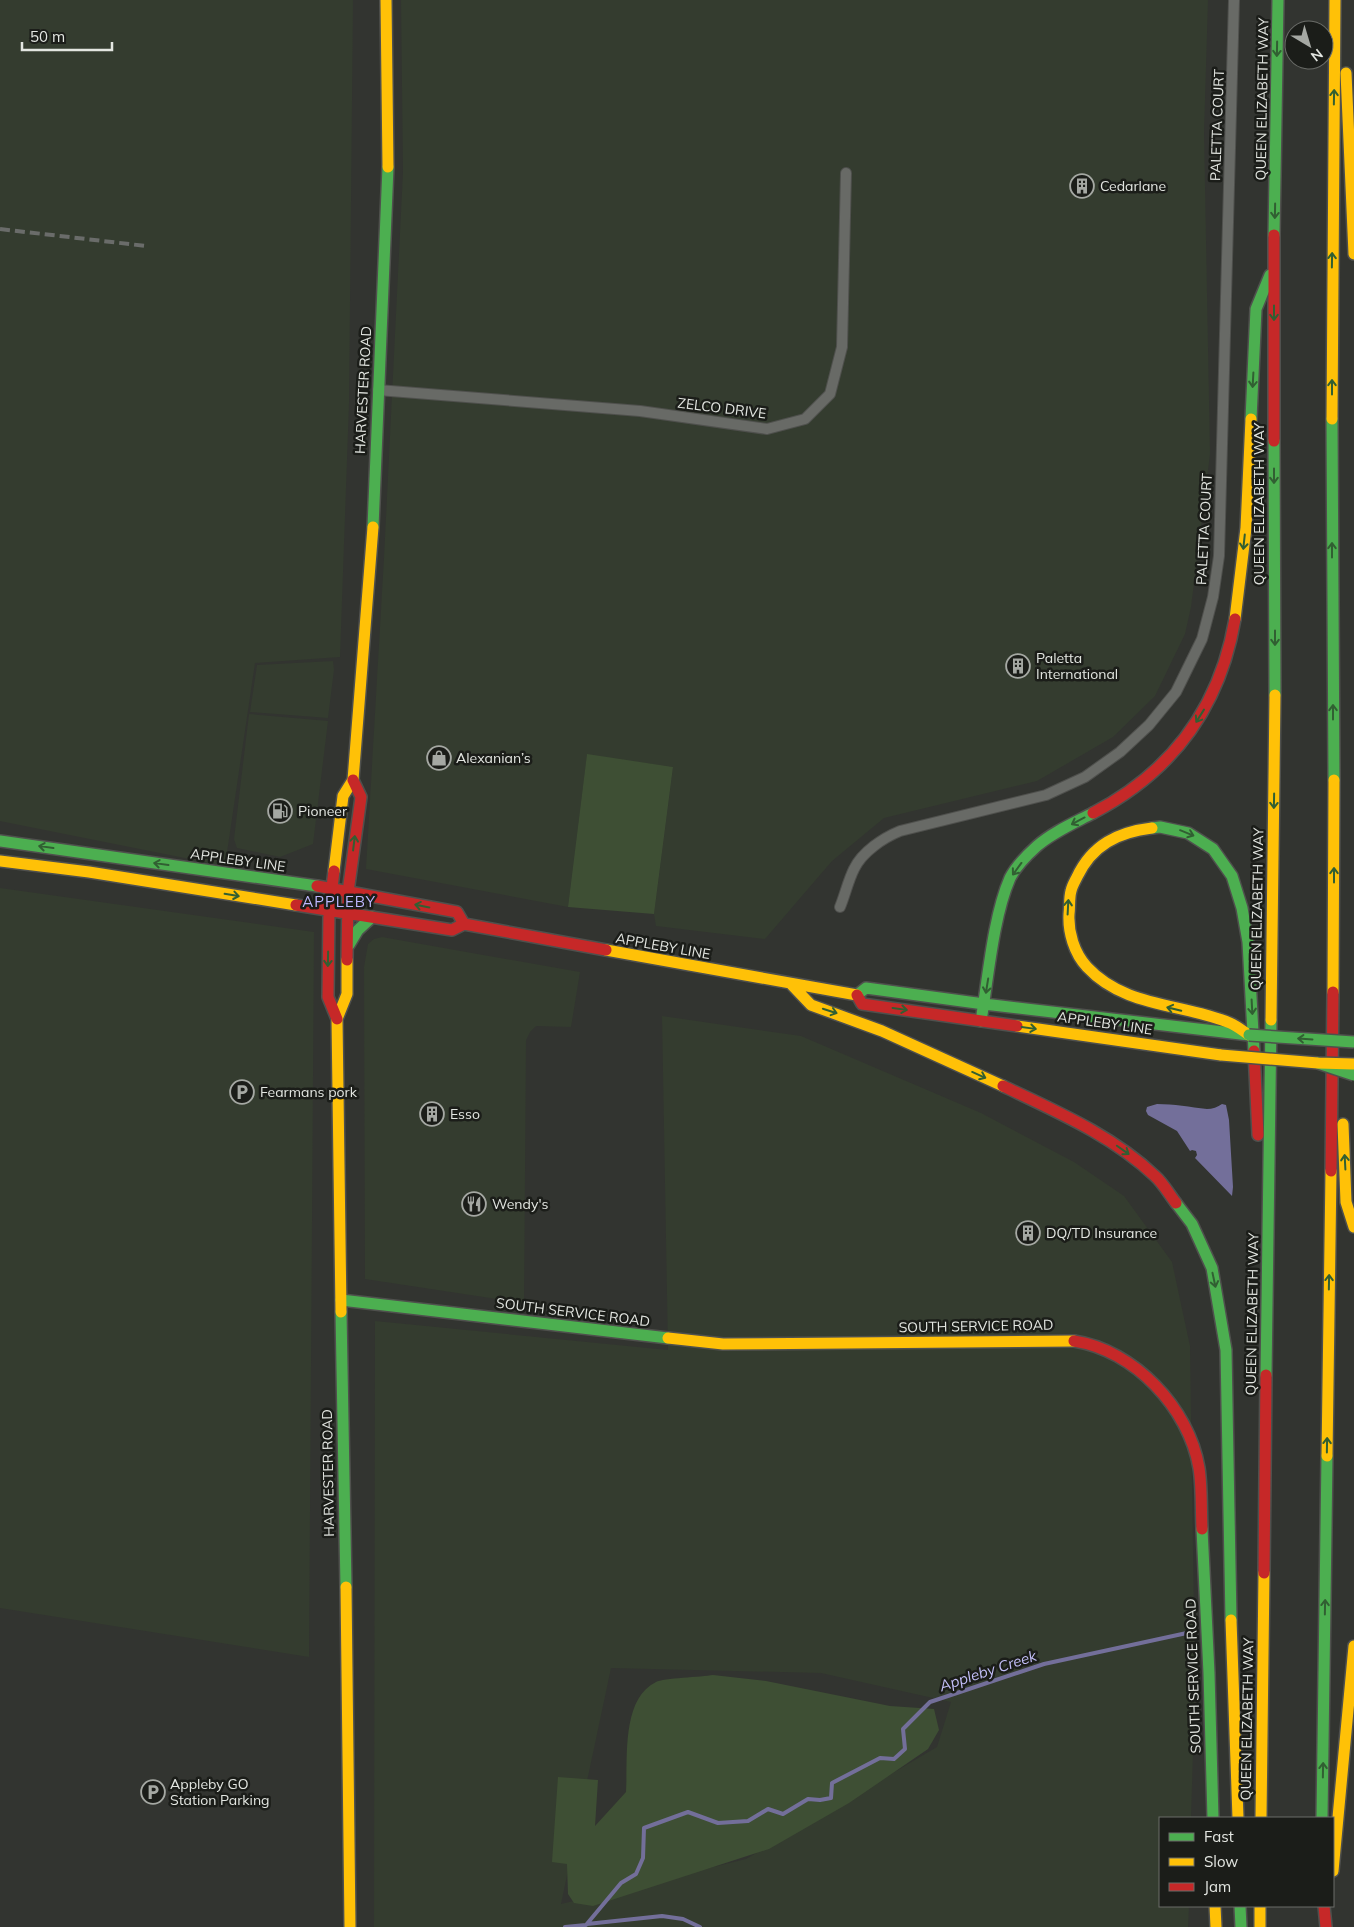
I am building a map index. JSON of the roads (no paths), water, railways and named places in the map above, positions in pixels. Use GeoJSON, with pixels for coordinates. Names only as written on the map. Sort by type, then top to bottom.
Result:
{"type":"FeatureCollection","features":[{"type":"Feature","properties":{"kind":"main road","name":"HARVESTER ROAD"},"geometry":{"type":"LineString","coordinates":[[350,1927],[337,1019],[328,997],[329,910],[343,796],[353,780],[373,531],[389,138],[386,0]]}},
{"type":"Feature","properties":{"kind":"main road","name":"QUEEN ELIZABETH WAY"},"geometry":{"type":"LineString","coordinates":[[1261,1817],[1275,687],[1274,264],[1278,0]]}},
{"type":"Feature","properties":{"kind":"main road"},"geometry":{"type":"LineString","coordinates":[[1322,1817],[1334,923],[1332,308],[1335,0]]}},
{"type":"Feature","properties":{"kind":"main road"},"geometry":{"type":"LineString","coordinates":[[1342,0],[1354,254]]}},
{"type":"Feature","properties":{"kind":"main road"},"geometry":{"type":"LineString","coordinates":[[981,1021],[996,931],[1003,899],[1011,877],[1024,859],[1037,846],[1052,835],[1097,811],[1134,787],[1170,758],[1185,740],[1206,706],[1221,673],[1231,642],[1239,593],[1246,528],[1256,309],[1274,264]]}},
{"type":"Feature","properties":{"kind":"main road","name":"HARVESTER ROAD"},"geometry":{"type":"LineString","coordinates":[[337,1019],[347,994],[348,892],[361,797],[353,780]]}},
{"type":"Feature","properties":{"kind":"main road"},"geometry":{"type":"LineString","coordinates":[[1249,1035],[1230,1023],[1147,1002],[1128,995],[1106,984],[1087,967],[1079,956],[1074,944],[1068,915],[1069,897],[1072,883],[1083,864],[1096,849],[1112,837],[1132,830],[1153,827],[1176,829],[1188,832],[1210,846],[1220,856],[1232,876],[1245,920],[1250,956],[1259,1147],[1269,1202]]}},
{"type":"Feature","properties":{"kind":"main road","name":"APPLEBY LINE"},"geometry":{"type":"LineString","coordinates":[[0,841],[331,888],[457,912],[464,924]]}},
{"type":"Feature","properties":{"kind":"main road","name":"APPLEBY LINE"},"geometry":{"type":"LineString","coordinates":[[0,861],[89,872],[452,930],[464,924],[857,995],[866,988],[1220,1033],[1354,1042]]}},
{"type":"Feature","properties":{"kind":"main road"},"geometry":{"type":"LineString","coordinates":[[348,948],[358,930],[372,917]]}},
{"type":"Feature","properties":{"kind":"main road"},"geometry":{"type":"LineString","coordinates":[[1334,923],[1346,1202],[1354,1227]]}},
{"type":"Feature","properties":{"kind":"main road"},"geometry":{"type":"LineString","coordinates":[[791,984],[811,1005],[882,1031],[987,1079],[1061,1114],[1112,1143],[1156,1177],[1192,1224],[1212,1268],[1226,1350],[1229,1572],[1238,1817]]}},
{"type":"Feature","properties":{"kind":"main road","name":"APPLEBY LINE"},"geometry":{"type":"LineString","coordinates":[[857,995],[862,1004],[1221,1055],[1354,1064]]}},
{"type":"Feature","properties":{"kind":"main road"},"geometry":{"type":"LineString","coordinates":[[1318,1063],[1354,1075]]}},
{"type":"Feature","properties":{"kind":"main road","name":"SOUTH SERVICE ROAD"},"geometry":{"type":"LineString","coordinates":[[341,1300],[723,1344],[1067,1340],[1094,1345],[1118,1357],[1142,1373],[1169,1403],[1191,1440],[1199,1468],[1213,1817]]}},
{"type":"Feature","properties":{"kind":"main road"},"geometry":{"type":"LineString","coordinates":[[1334,1860],[1354,1646]]}},
{"type":"Feature","properties":{"kind":"main road"},"geometry":{"type":"LineString","coordinates":[[1216,1907],[1216,1927]]}},
{"type":"Feature","properties":{"kind":"main road"},"geometry":{"type":"LineString","coordinates":[[1240,1907],[1241,1927]]}},
{"type":"Feature","properties":{"kind":"main road"},"geometry":{"type":"LineString","coordinates":[[1260,1907],[1260,1927]]}},
{"type":"Feature","properties":{"kind":"main road"},"geometry":{"type":"LineString","coordinates":[[1324,1907],[1326,1927]]}},
{"type":"Feature","properties":{"kind":"main road"},"geometry":{"type":"LineString","coordinates":[[1332,1907],[1332,1927]]}},
{"type":"Feature","properties":{"kind":"street","name":"PALETTA COURT"},"geometry":{"type":"LineString","coordinates":[[840,907],[854,868],[865,855],[888,836],[900,831],[1046,796],[1085,777],[1120,752],[1149,725],[1176,692],[1202,639],[1213,597],[1219,556],[1234,0]]}},
{"type":"Feature","properties":{"kind":"street","name":"ZELCO DRIVE"},"geometry":{"type":"LineString","coordinates":[[378,390],[640,412],[767,429],[805,419],[830,394],[842,347],[846,173]]}},
{"type":"Feature","properties":{"kind":"waterway","name":"Appleby Creek"},"geometry":{"type":"LineString","coordinates":[[565,1927],[586,1925],[621,1883],[636,1874],[643,1858],[644,1828],[688,1812],[718,1823],[748,1821],[768,1809],[783,1814],[808,1799],[820,1800],[831,1798],[832,1783],[880,1758],[894,1759],[905,1749],[903,1729],[930,1702],[1044,1664],[1196,1631]]}},
{"type":"Feature","properties":{"kind":"waterway","name":"Appleby Creek"},"geometry":{"type":"LineString","coordinates":[[587,1924],[662,1916],[683,1919],[700,1927]]}},
{"type":"Feature","properties":{"kind":"railway"},"geometry":{"type":"LineString","coordinates":[[0,229],[146,246]]}},
{"type":"Feature","properties":{"kind":"place","name":"Cedarlane"},"geometry":{"type":"Point","coordinates":[1082,186]}},
{"type":"Feature","properties":{"kind":"place","name":"Paletta International"},"geometry":{"type":"Point","coordinates":[1018,666]}},
{"type":"Feature","properties":{"kind":"place","name":"Alexanian’s"},"geometry":{"type":"Point","coordinates":[439,758]}},
{"type":"Feature","properties":{"kind":"place","name":"Pioneer"},"geometry":{"type":"Point","coordinates":[280,811]}},
{"type":"Feature","properties":{"kind":"place","name":"Fearmans pork"},"geometry":{"type":"Point","coordinates":[242,1092]}},
{"type":"Feature","properties":{"kind":"place","name":"Esso"},"geometry":{"type":"Point","coordinates":[432,1114]}},
{"type":"Feature","properties":{"kind":"place","name":"Wendy's"},"geometry":{"type":"Point","coordinates":[474,1204]}},
{"type":"Feature","properties":{"kind":"place","name":"DQ/TD Insurance"},"geometry":{"type":"Point","coordinates":[1028,1233]}},
{"type":"Feature","properties":{"kind":"place","name":"Appleby GO Station Parking"},"geometry":{"type":"Point","coordinates":[153,1792]}},
{"type":"Feature","properties":{"kind":"district","name":"APPLEBY"},"geometry":{"type":"Point","coordinates":[339,902]}}]}
